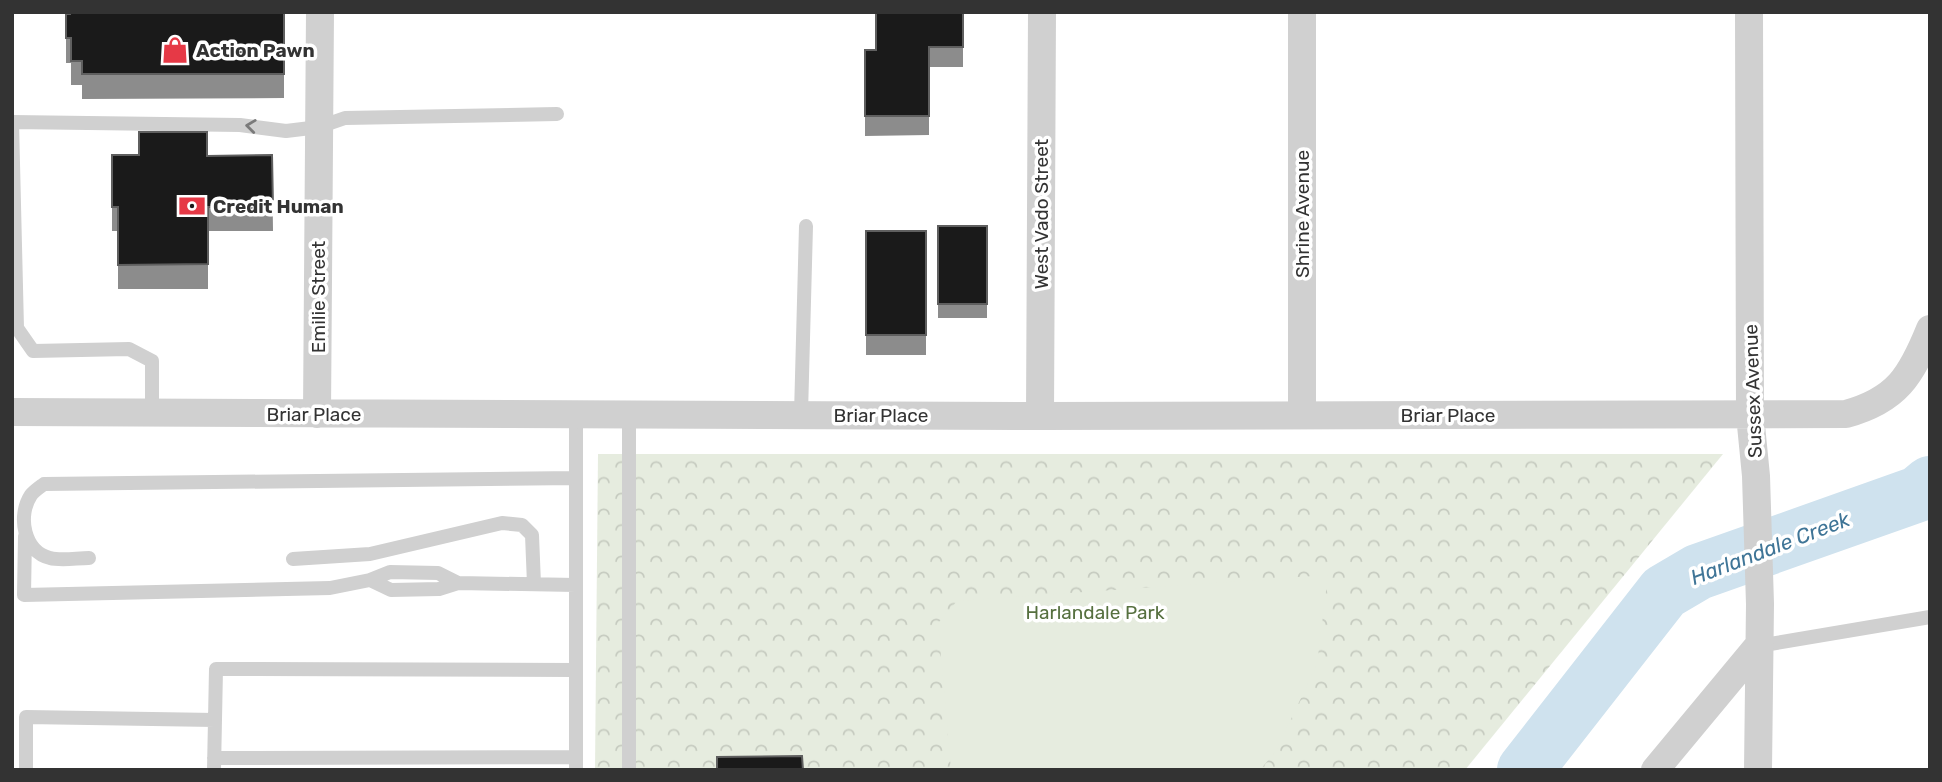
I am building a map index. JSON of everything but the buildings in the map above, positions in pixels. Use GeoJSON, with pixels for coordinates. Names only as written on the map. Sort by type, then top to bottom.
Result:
{"type":"FeatureCollection","features":[{"type":"Feature","properties":{"kind":"street","name":"Emilie Street"},"geometry":{"type":"LineString","coordinates":[[317,414],[320,12]]}},
{"type":"Feature","properties":{"kind":"street","name":"West Vado Street"},"geometry":{"type":"LineString","coordinates":[[1040,416],[1042,12]]}},
{"type":"Feature","properties":{"kind":"street","name":"Shrine Avenue"},"geometry":{"type":"LineString","coordinates":[[1302,12],[1302,415]]}},
{"type":"Feature","properties":{"kind":"street","name":"Sussex Avenue"},"geometry":{"type":"LineString","coordinates":[[1749,12],[1751,415],[1760,604],[1758,770]]}},
{"type":"Feature","properties":{"kind":"street","name":"Briar Place"},"geometry":{"type":"LineString","coordinates":[[12,412],[1040,416],[1846,414],[1868,408],[1887,398],[1916,364],[1930,329]]}},
{"type":"Feature","properties":{"kind":"street"},"geometry":{"type":"LineString","coordinates":[[1655,770],[1758,646]]}},
{"type":"Feature","properties":{"kind":"lane"},"geometry":{"type":"LineString","coordinates":[[152,414],[152,361],[129,349],[33,351],[17,328],[12,122],[240,125],[286,131],[319,127],[345,118],[557,114]]}},
{"type":"Feature","properties":{"kind":"lane"},"geometry":{"type":"LineString","coordinates":[[801,414],[806,226]]}},
{"type":"Feature","properties":{"kind":"lane"},"geometry":{"type":"LineString","coordinates":[[629,413],[629,770]]}},
{"type":"Feature","properties":{"kind":"lane"},"geometry":{"type":"LineString","coordinates":[[576,414],[576,478],[576,585],[576,670],[576,763],[214,764],[216,669],[576,670]]}},
{"type":"Feature","properties":{"kind":"lane"},"geometry":{"type":"LineString","coordinates":[[576,478],[44,484],[32,493],[24,511],[24,595],[330,588],[370,580],[391,590],[439,589],[458,583],[576,585]]}},
{"type":"Feature","properties":{"kind":"lane"},"geometry":{"type":"LineString","coordinates":[[293,559],[370,554],[502,523],[522,525],[532,535],[534,584]]}},
{"type":"Feature","properties":{"kind":"lane"},"geometry":{"type":"LineString","coordinates":[[25,531],[34,550],[50,559],[89,558]]}},
{"type":"Feature","properties":{"kind":"lane"},"geometry":{"type":"LineString","coordinates":[[1758,646],[1930,617]]}},
{"type":"Feature","properties":{"kind":"lane"},"geometry":{"type":"LineString","coordinates":[[26,770],[26,717],[215,720]]}},
{"type":"Feature","properties":{"kind":"green space","name":"Harlandale Park"},"geometry":{"type":"Polygon","coordinates":[[[598,454],[1723,454],[1465,770],[595,770],[598,454]]]}},
{"type":"Feature","properties":{"kind":"green space"},"geometry":{"type":"Polygon","coordinates":[[[1328,575],[1317,664],[1276,751],[1260,770],[951,770],[938,623],[957,601],[1328,575]]]}},
{"type":"Feature","properties":{"kind":"waterway","name":"Harlandale Creek"},"geometry":{"type":"LineString","coordinates":[[1525,770],[1664,592],[1698,572],[1918,494],[1930,484]]}},
{"type":"Feature","properties":{"kind":"place","name":"Action Pawn"},"geometry":{"type":"Point","coordinates":[175,50]}},
{"type":"Feature","properties":{"kind":"place","name":"Credit Human"},"geometry":{"type":"Point","coordinates":[192,206]}}]}
